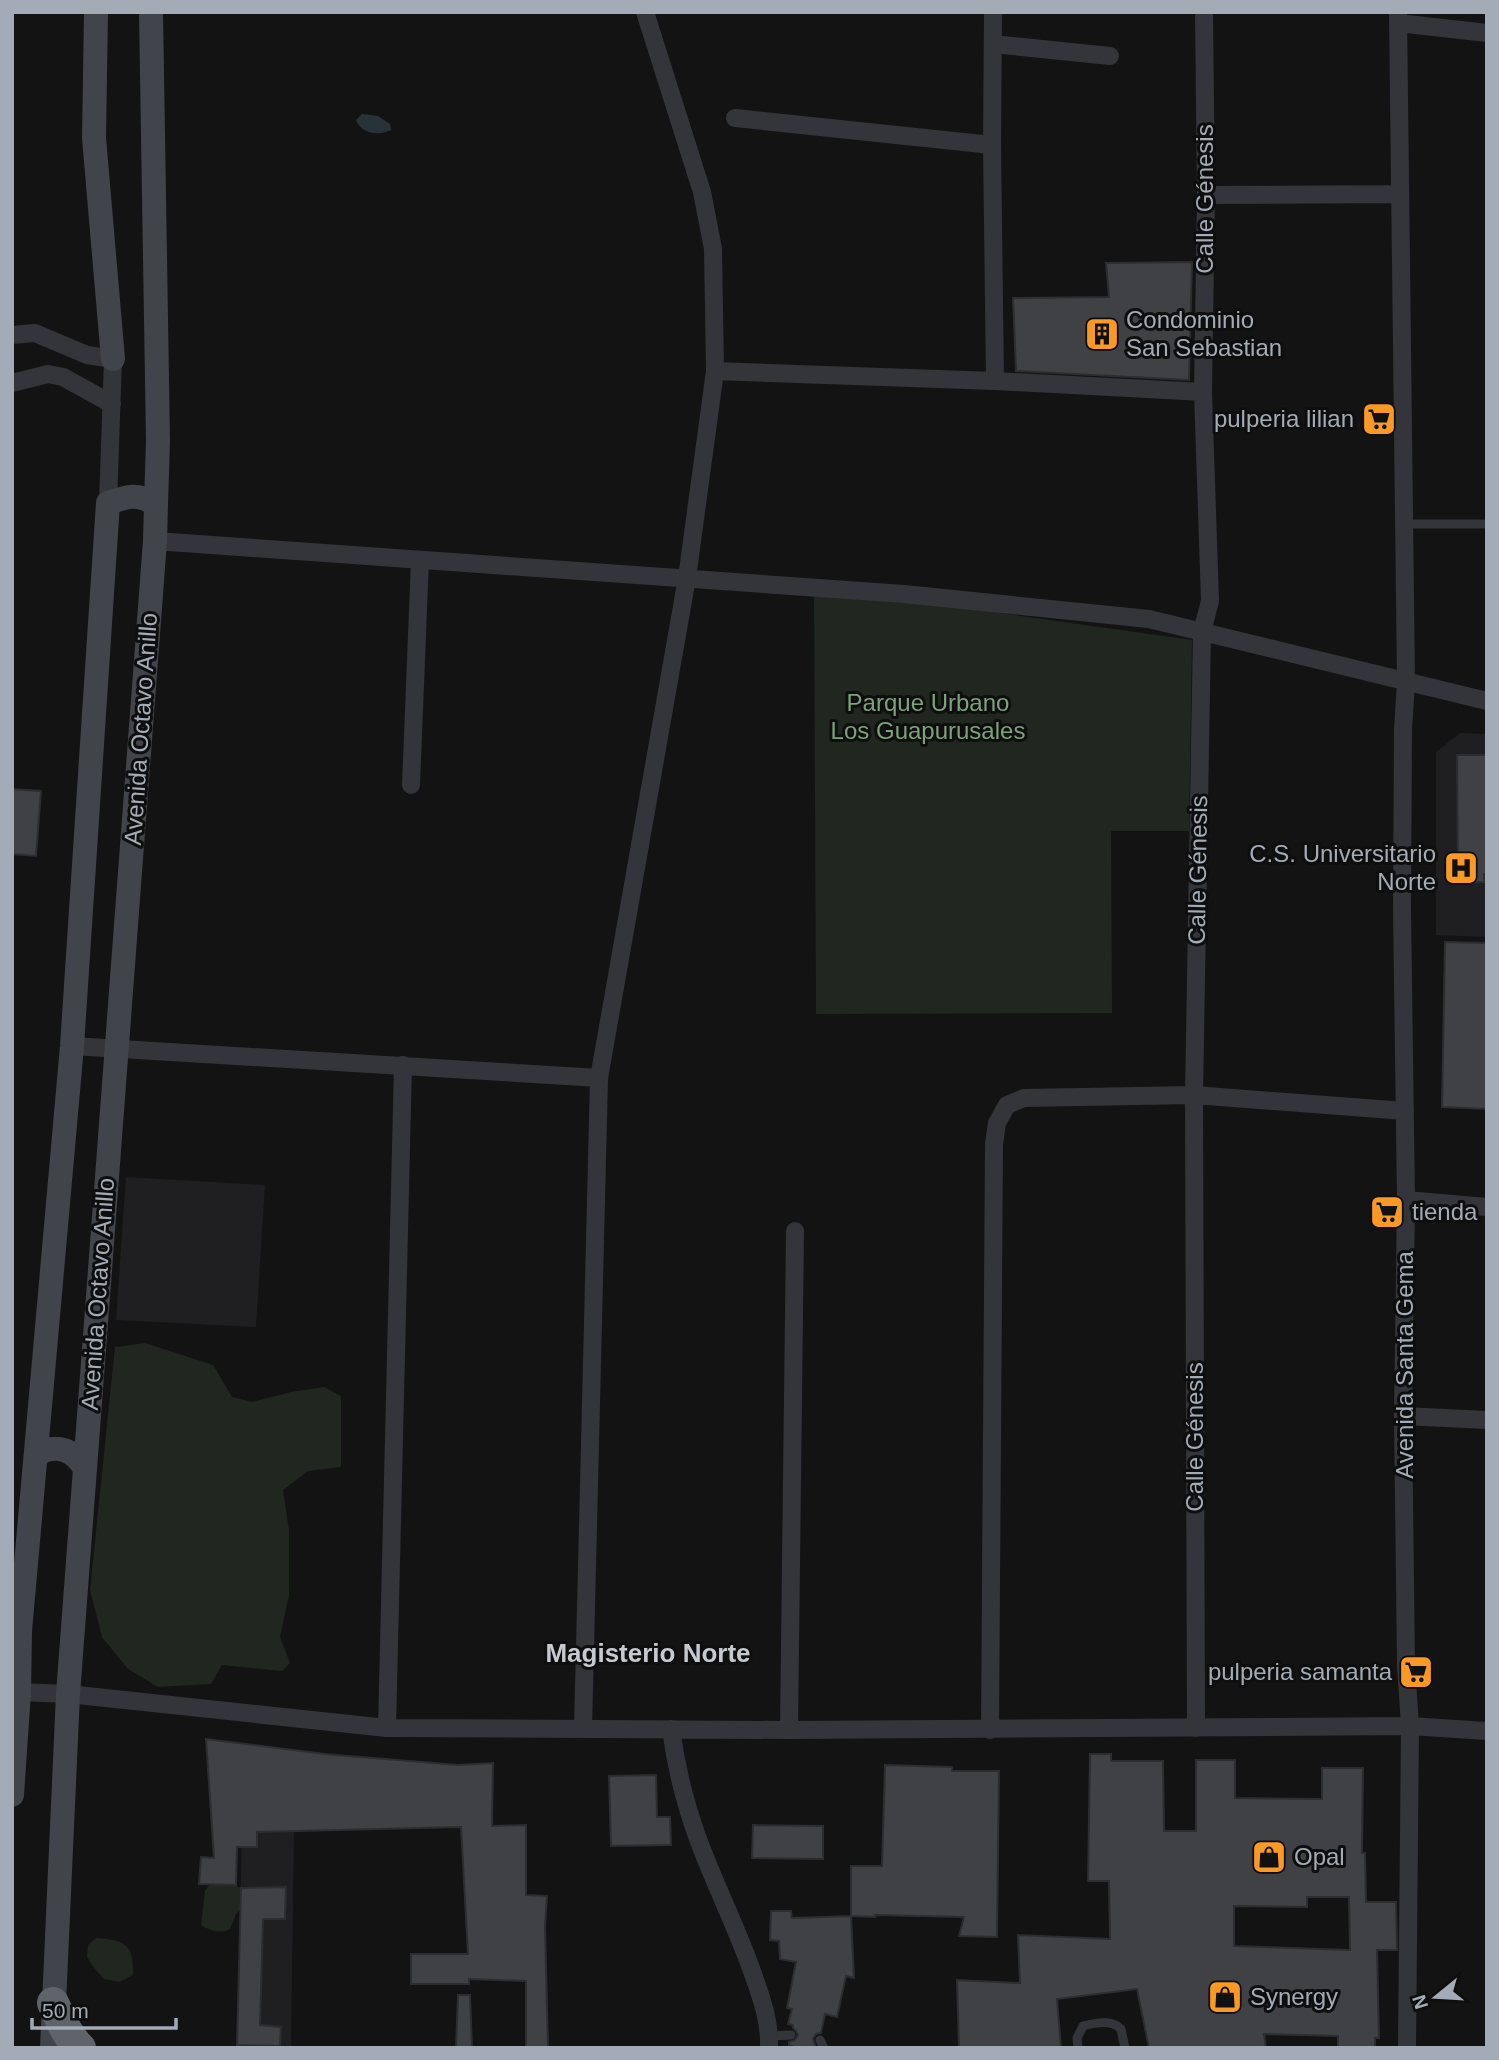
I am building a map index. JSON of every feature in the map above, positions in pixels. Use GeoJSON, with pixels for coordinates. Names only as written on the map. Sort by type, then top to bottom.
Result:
{"type":"FeatureCollection","features":[{"type":"Feature","properties":{"kind":"highway"},"geometry":{"type":"LineString","coordinates":[[53,2003],[74,2043],[80,2048]]}},
{"type":"Feature","properties":{"kind":"street"},"geometry":{"type":"LineString","coordinates":[[96,12],[94,138],[113,359],[108,503],[127,496],[137,496],[156,504]]}},
{"type":"Feature","properties":{"kind":"street","name":"Avenida Octavo Anillo"},"geometry":{"type":"LineString","coordinates":[[52,2048],[68,1694],[155,541],[158,441],[151,12]]}},
{"type":"Feature","properties":{"kind":"street"},"geometry":{"type":"LineString","coordinates":[[583,1729],[599,1078],[687,578],[715,371],[713,249],[705,203],[645,12]]}},
{"type":"Feature","properties":{"kind":"street"},"geometry":{"type":"LineString","coordinates":[[993,12],[995,381]]}},
{"type":"Feature","properties":{"kind":"street","name":"Calle Génesis"},"geometry":{"type":"LineString","coordinates":[[1196,1728],[1194,1095],[1202,632],[1210,601],[1203,393],[1206,195],[1204,12]]}},
{"type":"Feature","properties":{"kind":"street"},"geometry":{"type":"LineString","coordinates":[[1398,18],[1487,33]]}},
{"type":"Feature","properties":{"kind":"street","name":"Avenida Santa Gema"},"geometry":{"type":"LineString","coordinates":[[1398,18],[1406,682],[1402,896],[1406,1200],[1403,1416],[1406,1664],[1410,1726],[1408,2048]]}},
{"type":"Feature","properties":{"kind":"street"},"geometry":{"type":"LineString","coordinates":[[993,44],[1110,56]]}},
{"type":"Feature","properties":{"kind":"street"},"geometry":{"type":"LineString","coordinates":[[735,118],[992,145]]}},
{"type":"Feature","properties":{"kind":"street"},"geometry":{"type":"LineString","coordinates":[[1206,195],[1401,194]]}},
{"type":"Feature","properties":{"kind":"street"},"geometry":{"type":"LineString","coordinates":[[12,335],[35,333],[87,355],[113,359]]}},
{"type":"Feature","properties":{"kind":"street"},"geometry":{"type":"LineString","coordinates":[[715,371],[995,381],[1203,393]]}},
{"type":"Feature","properties":{"kind":"street"},"geometry":{"type":"LineString","coordinates":[[12,383],[48,374],[55,375],[112,404]]}},
{"type":"Feature","properties":{"kind":"street","name":"Avenida Octavo Anillo"},"geometry":{"type":"LineString","coordinates":[[12,1795],[19,1692],[16,1628],[20,1542],[36,1455],[72,1046],[108,503]]}},
{"type":"Feature","properties":{"kind":"street"},"geometry":{"type":"LineString","coordinates":[[155,541],[904,594],[1149,619],[1487,701]]}},
{"type":"Feature","properties":{"kind":"street"},"geometry":{"type":"LineString","coordinates":[[411,785],[420,559]]}},
{"type":"Feature","properties":{"kind":"street"},"geometry":{"type":"LineString","coordinates":[[72,1046],[599,1078]]}},
{"type":"Feature","properties":{"kind":"street"},"geometry":{"type":"LineString","coordinates":[[387,1728],[403,1065]]}},
{"type":"Feature","properties":{"kind":"street"},"geometry":{"type":"LineString","coordinates":[[990,1730],[994,1158],[997,1123],[1007,1105],[1024,1098],[1194,1095],[1405,1111]]}},
{"type":"Feature","properties":{"kind":"street"},"geometry":{"type":"LineString","coordinates":[[1406,1200],[1487,1206]]}},
{"type":"Feature","properties":{"kind":"street"},"geometry":{"type":"LineString","coordinates":[[789,1730],[795,1231]]}},
{"type":"Feature","properties":{"kind":"street"},"geometry":{"type":"LineString","coordinates":[[1403,1416],[1487,1420]]}},
{"type":"Feature","properties":{"kind":"street"},"geometry":{"type":"LineString","coordinates":[[36,1455],[44,1450],[64,1449],[73,1454],[85,1469]]}},
{"type":"Feature","properties":{"kind":"street"},"geometry":{"type":"LineString","coordinates":[[19,1692],[68,1694],[387,1728],[990,1730],[1410,1726],[1487,1731]]}},
{"type":"Feature","properties":{"kind":"street"},"geometry":{"type":"LineString","coordinates":[[671,1730],[676,1769],[698,1840],[739,1934],[765,2006],[769,2042]]}},
{"type":"Feature","properties":{"kind":"lane"},"geometry":{"type":"LineString","coordinates":[[1404,524],[1487,524]]}},
{"type":"Feature","properties":{"kind":"lane"},"geometry":{"type":"LineString","coordinates":[[1078,2048],[1077,2038],[1083,2026],[1112,2023],[1121,2029],[1125,2048]]}},
{"type":"Feature","properties":{"kind":"lane"},"geometry":{"type":"LineString","coordinates":[[769,2042],[791,2035]]}},
{"type":"Feature","properties":{"kind":"shaded area"},"geometry":{"type":"Polygon","coordinates":[[[362,114],[378,116],[390,124],[391,130],[376,133],[366,131],[356,120],[362,114]]]}},
{"type":"Feature","properties":{"kind":"shaded area","name":"C.S. Universitario Norte"},"geometry":{"type":"Polygon","coordinates":[[[1460,733],[1487,734],[1487,937],[1436,935],[1436,752],[1460,733]]]}},
{"type":"Feature","properties":{"kind":"shaded area"},"geometry":{"type":"Polygon","coordinates":[[[126,1177],[265,1185],[256,1327],[116,1320],[126,1177]]]}},
{"type":"Feature","properties":{"kind":"shaded area"},"geometry":{"type":"Polygon","coordinates":[[[294,1831],[291,2047],[237,2045],[242,1832],[294,1831]]]}},
{"type":"Feature","properties":{"kind":"green space","name":"Parque Urbano Los Guapurusales"},"geometry":{"type":"Polygon","coordinates":[[[814,587],[1192,640],[1189,831],[1111,831],[1112,1013],[816,1014],[814,587]]]}},
{"type":"Feature","properties":{"kind":"green space"},"geometry":{"type":"Polygon","coordinates":[[[145,1343],[213,1365],[232,1397],[252,1402],[324,1387],[341,1396],[341,1467],[308,1471],[283,1490],[289,1530],[289,1595],[280,1637],[290,1663],[282,1671],[222,1665],[211,1684],[158,1687],[128,1669],[102,1637],[90,1590],[115,1347],[145,1343]]]}},
{"type":"Feature","properties":{"kind":"green space"},"geometry":{"type":"Polygon","coordinates":[[[210,1884],[241,1888],[240,1910],[230,1929],[215,1931],[201,1925],[205,1891],[210,1884]]]}},
{"type":"Feature","properties":{"kind":"green space"},"geometry":{"type":"Polygon","coordinates":[[[96,1938],[114,1940],[126,1946],[132,1956],[133,1975],[120,1982],[104,1979],[87,1957],[88,1945],[96,1938]]]}},
{"type":"Feature","properties":{"kind":"building","name":"Condominio San Sebastian"},"geometry":{"type":"Polygon","coordinates":[[[1192,262],[1189,380],[1016,371],[1013,298],[1109,297],[1106,263],[1192,262]]]}},
{"type":"Feature","properties":{"kind":"building"},"geometry":{"type":"Polygon","coordinates":[[[1457,755],[1487,755],[1487,874],[1484,874],[1484,882],[1458,882],[1457,755]]]}},
{"type":"Feature","properties":{"kind":"building"},"geometry":{"type":"Polygon","coordinates":[[[12,789],[41,791],[36,856],[12,854],[12,789]]]}},
{"type":"Feature","properties":{"kind":"building"},"geometry":{"type":"Polygon","coordinates":[[[1445,942],[1487,943],[1487,1109],[1442,1107],[1445,942]]]}},
{"type":"Feature","properties":{"kind":"building"},"geometry":{"type":"Polygon","coordinates":[[[206,1739],[325,1754],[458,1765],[493,1763],[492,1826],[526,1825],[526,1895],[547,1896],[545,1926],[548,2048],[526,2048],[526,1981],[469,1979],[469,1984],[411,1984],[411,1954],[468,1954],[461,1827],[257,1832],[257,1847],[237,1847],[236,1885],[199,1884],[201,1857],[214,1858],[206,1739]]]}},
{"type":"Feature","properties":{"kind":"building"},"geometry":{"type":"Polygon","coordinates":[[[1090,1754],[1111,1754],[1111,1761],[1163,1761],[1164,1831],[1196,1831],[1196,1760],[1235,1760],[1235,1798],[1322,1799],[1322,1768],[1363,1768],[1362,1853],[1365,1853],[1366,1902],[1396,1902],[1397,1950],[1377,1950],[1379,2038],[1375,2038],[1375,2048],[1338,2048],[1338,2036],[1264,2034],[1266,2048],[1149,2048],[1137,1989],[1057,1999],[1061,2048],[959,2048],[957,1980],[1020,1983],[1018,1935],[1110,1939],[1109,1881],[1088,1881],[1090,1754]],[[1307,1897],[1307,1907],[1234,1906],[1234,1946],[1350,1950],[1349,1897],[1307,1897]]]}},
{"type":"Feature","properties":{"kind":"building"},"geometry":{"type":"Polygon","coordinates":[[[885,1765],[952,1767],[952,1771],[999,1771],[997,1937],[959,1936],[964,1917],[851,1916],[851,1866],[882,1866],[885,1765]]]}},
{"type":"Feature","properties":{"kind":"building"},"geometry":{"type":"Polygon","coordinates":[[[656,1775],[657,1817],[670,1817],[671,1845],[611,1846],[609,1776],[656,1775]]]}},
{"type":"Feature","properties":{"kind":"building"},"geometry":{"type":"Polygon","coordinates":[[[753,1825],[823,1826],[823,1859],[752,1858],[753,1825]]]}},
{"type":"Feature","properties":{"kind":"building"},"geometry":{"type":"Polygon","coordinates":[[[286,1887],[285,1919],[263,1919],[260,2025],[281,2027],[280,2046],[237,2045],[241,1888],[286,1887]]]}},
{"type":"Feature","properties":{"kind":"building"},"geometry":{"type":"Polygon","coordinates":[[[771,1911],[791,1911],[792,1918],[851,1916],[854,1978],[846,1976],[837,2017],[825,2014],[821,2033],[816,2034],[813,2039],[816,2048],[789,2045],[798,2035],[793,2025],[788,2024],[792,2009],[787,2008],[796,1962],[780,1959],[779,1941],[770,1940],[771,1911]]]}},
{"type":"Feature","properties":{"kind":"building"},"geometry":{"type":"Polygon","coordinates":[[[458,1995],[470,1995],[472,2048],[456,2048],[458,1995]]]}},
{"type":"Feature","properties":{"kind":"place","name":"Condominio San Sebastian"},"geometry":{"type":"Point","coordinates":[1102,334]}},
{"type":"Feature","properties":{"kind":"place","name":"pulperia lilian"},"geometry":{"type":"Point","coordinates":[1379,419]}},
{"type":"Feature","properties":{"kind":"place","name":"C.S. Universitario Norte"},"geometry":{"type":"Point","coordinates":[1461,868]}},
{"type":"Feature","properties":{"kind":"place","name":"tienda"},"geometry":{"type":"Point","coordinates":[1387,1212]}},
{"type":"Feature","properties":{"kind":"place","name":"pulperia samanta"},"geometry":{"type":"Point","coordinates":[1416,1672]}},
{"type":"Feature","properties":{"kind":"place","name":"Opal"},"geometry":{"type":"Point","coordinates":[1269,1857]}},
{"type":"Feature","properties":{"kind":"place","name":"Synergy"},"geometry":{"type":"Point","coordinates":[1225,1997]}},
{"type":"Feature","properties":{"kind":"district","name":"Magisterio Norte"},"geometry":{"type":"Point","coordinates":[648,1653]}}]}
